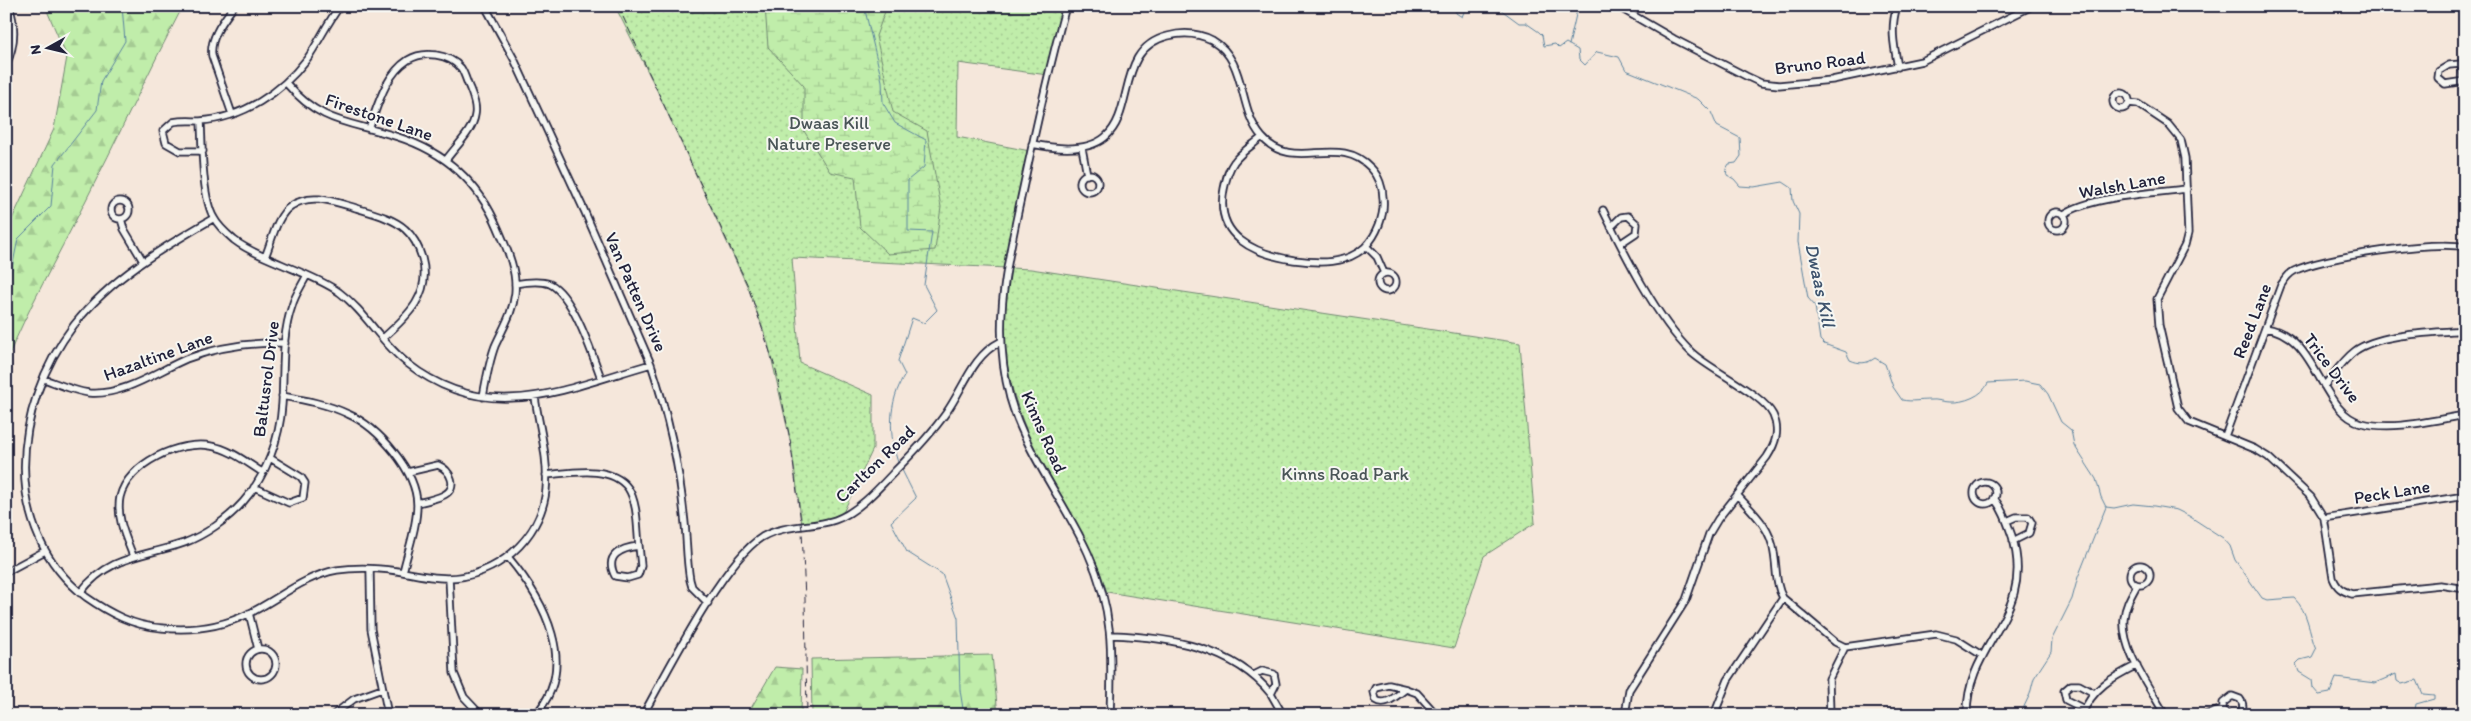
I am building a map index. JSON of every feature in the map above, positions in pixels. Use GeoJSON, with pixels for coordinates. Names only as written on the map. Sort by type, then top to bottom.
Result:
{"type":"FeatureCollection","features":[{"type":"Feature","properties":{"kind":"street"},"geometry":{"type":"LineString","coordinates":[[6,65],[14,38],[9,6]]}},
{"type":"Feature","properties":{"kind":"street"},"geometry":{"type":"LineString","coordinates":[[232,114],[212,56],[212,46],[218,30],[234,6]]}},
{"type":"Feature","properties":{"kind":"street"},"geometry":{"type":"LineString","coordinates":[[202,151],[174,149],[166,143],[163,137],[165,128],[173,122],[201,121],[232,114],[265,100],[286,83],[307,58],[327,22],[340,6]]}},
{"type":"Feature","properties":{"kind":"street","name":"Van Patten Drive"},"geometry":{"type":"LineString","coordinates":[[485,6],[522,77],[651,364],[676,460],[684,514],[690,580],[692,587],[708,603]]}},
{"type":"Feature","properties":{"kind":"street","name":"Kinns Road"},"geometry":{"type":"LineString","coordinates":[[1066,6],[1032,144],[1003,288],[1000,342],[1007,383],[1019,423],[1088,552],[1100,588],[1111,635],[1110,715]]}},
{"type":"Feature","properties":{"kind":"street"},"geometry":{"type":"LineString","coordinates":[[1897,6],[1892,26],[1892,40],[1898,68]]}},
{"type":"Feature","properties":{"kind":"street","name":"Bruno Road"},"geometry":{"type":"LineString","coordinates":[[1622,7],[1674,39],[1767,85],[1823,81],[1898,68],[1935,55],[2032,6]]}},
{"type":"Feature","properties":{"kind":"street"},"geometry":{"type":"LineString","coordinates":[[1032,144],[1051,148],[1082,148],[1098,143],[1115,126],[1121,116],[1131,72],[1147,47],[1163,37],[1179,34],[1199,34],[1221,45],[1229,56],[1237,70],[1250,114],[1262,137],[1276,148],[1289,153],[1348,152],[1363,159],[1376,172],[1383,192],[1383,211],[1377,230],[1366,246],[1348,256],[1331,262],[1279,257],[1256,251],[1231,230],[1223,211],[1224,185],[1234,162],[1262,137]]}},
{"type":"Feature","properties":{"kind":"street"},"geometry":{"type":"LineString","coordinates":[[369,129],[382,94],[402,65],[414,57],[426,55],[446,58],[461,69],[473,97],[476,114],[446,160]]}},
{"type":"Feature","properties":{"kind":"street"},"geometry":{"type":"LineString","coordinates":[[2461,64],[2449,65],[2439,71],[2438,78],[2442,82],[2450,84],[2465,81],[2461,64],[2465,55]]}},
{"type":"Feature","properties":{"kind":"street","name":"Firestone Lane"},"geometry":{"type":"LineString","coordinates":[[286,83],[299,99],[314,110],[334,119],[426,148],[446,160],[472,185],[493,216],[508,253],[515,284],[514,306],[489,364],[483,397]]}},
{"type":"Feature","properties":{"kind":"street"},"geometry":{"type":"LineString","coordinates":[[2129,103],[2138,104],[2175,130],[2184,151],[2188,233],[2185,245],[2157,299],[2159,325],[2178,408],[2189,422],[2255,449],[2280,466],[2311,497],[2324,518],[2333,578],[2336,586],[2343,592],[2352,594],[2440,585],[2465,588]]}},
{"type":"Feature","properties":{"kind":"street"},"geometry":{"type":"LineString","coordinates":[[201,121],[202,151],[208,200],[214,218],[235,240],[339,292],[406,363],[427,376],[452,389],[483,397],[507,400],[535,397],[651,364]]}},
{"type":"Feature","properties":{"kind":"street"},"geometry":{"type":"LineString","coordinates":[[1082,148],[1087,175]]}},
{"type":"Feature","properties":{"kind":"street","name":"Walsh Lane"},"geometry":{"type":"LineString","coordinates":[[2063,215],[2069,210],[2097,202],[2187,189]]}},
{"type":"Feature","properties":{"kind":"street"},"geometry":{"type":"LineString","coordinates":[[265,256],[284,213],[289,207],[306,199],[331,200],[394,222],[405,229],[414,239],[420,254],[424,287],[413,308],[383,338]]}},
{"type":"Feature","properties":{"kind":"street"},"geometry":{"type":"LineString","coordinates":[[1603,210],[1658,311],[1692,353],[1768,408],[1773,414],[1777,435],[1774,447],[1718,519],[1710,534],[1686,600],[1634,679],[1626,697],[1625,715]]}},
{"type":"Feature","properties":{"kind":"street"},"geometry":{"type":"LineString","coordinates":[[1611,227],[1621,217],[1628,216],[1637,224],[1636,233],[1621,244]]}},
{"type":"Feature","properties":{"kind":"street"},"geometry":{"type":"LineString","coordinates":[[214,218],[143,261],[107,288],[92,304],[73,327],[44,379],[30,417],[21,457],[22,487],[28,516],[44,552],[64,580],[115,616],[156,628],[208,627],[249,614],[287,591],[318,576],[336,570],[403,572],[422,577],[449,578],[486,570],[508,557],[528,534],[541,510],[546,491],[546,475],[535,397]]}},
{"type":"Feature","properties":{"kind":"street"},"geometry":{"type":"LineString","coordinates":[[121,220],[124,229],[143,261]]}},
{"type":"Feature","properties":{"kind":"street","name":"Reed Lane"},"geometry":{"type":"LineString","coordinates":[[2225,436],[2286,277],[2303,267],[2432,245],[2465,247]]}},
{"type":"Feature","properties":{"kind":"street"},"geometry":{"type":"LineString","coordinates":[[1366,246],[1377,257],[1384,273]]}},
{"type":"Feature","properties":{"kind":"street","name":"Baltusrol Drive"},"geometry":{"type":"LineString","coordinates":[[80,593],[102,570],[133,556],[184,542],[201,535],[232,512],[254,487],[270,458],[280,419],[284,342],[292,306],[307,275]]}},
{"type":"Feature","properties":{"kind":"street"},"geometry":{"type":"LineString","coordinates":[[515,284],[539,282],[550,285],[562,293],[601,378]]}},
{"type":"Feature","properties":{"kind":"street","name":"Trice Drive"},"geometry":{"type":"LineString","coordinates":[[2265,328],[2287,336],[2299,345],[2324,386],[2342,409],[2360,423],[2399,425],[2465,416]]}},
{"type":"Feature","properties":{"kind":"street"},"geometry":{"type":"LineString","coordinates":[[2324,386],[2355,352],[2366,346],[2406,337],[2465,330]]}},
{"type":"Feature","properties":{"kind":"street","name":"Hazaltine Lane"},"geometry":{"type":"LineString","coordinates":[[44,379],[88,393],[98,392],[134,384],[184,360],[214,350],[243,344],[284,342]]}},
{"type":"Feature","properties":{"kind":"street","name":"Carlton Road"},"geometry":{"type":"LineString","coordinates":[[643,715],[708,603],[739,558],[760,539],[780,529],[836,520],[863,501],[902,464],[946,413],[983,353],[1000,342]]}},
{"type":"Feature","properties":{"kind":"street"},"geometry":{"type":"LineString","coordinates":[[282,396],[325,405],[356,418],[372,429],[394,452],[408,472],[417,503],[403,572]]}},
{"type":"Feature","properties":{"kind":"street"},"geometry":{"type":"LineString","coordinates":[[133,556],[120,516],[120,498],[130,477],[148,463],[181,448],[209,445],[221,448],[262,472]]}},
{"type":"Feature","properties":{"kind":"street"},"geometry":{"type":"LineString","coordinates":[[254,487],[289,504],[303,498],[305,483],[301,476],[270,458]]}},
{"type":"Feature","properties":{"kind":"street"},"geometry":{"type":"LineString","coordinates":[[408,472],[438,465],[449,471],[451,485],[445,495],[417,503]]}},
{"type":"Feature","properties":{"kind":"street"},"geometry":{"type":"LineString","coordinates":[[546,475],[592,472],[622,482],[628,489],[632,499],[639,546],[641,566],[638,575],[628,578],[615,576],[611,564],[612,557],[620,550],[639,546]]}},
{"type":"Feature","properties":{"kind":"street"},"geometry":{"type":"LineString","coordinates":[[1737,495],[1763,523],[1768,534],[1774,554],[1778,590],[1783,598],[1828,637],[1845,647],[1936,634],[1956,639],[1983,656]]}},
{"type":"Feature","properties":{"kind":"street","name":"Peck Lane"},"geometry":{"type":"LineString","coordinates":[[2324,518],[2465,496]]}},
{"type":"Feature","properties":{"kind":"street"},"geometry":{"type":"LineString","coordinates":[[1950,715],[1967,713],[1970,684],[2011,605],[2016,589],[2019,571],[2013,541],[2007,521],[1994,498]]}},
{"type":"Feature","properties":{"kind":"street"},"geometry":{"type":"LineString","coordinates":[[2007,521],[2023,516],[2028,517],[2032,523],[2029,532],[2013,541]]}},
{"type":"Feature","properties":{"kind":"street"},"geometry":{"type":"LineString","coordinates":[[6,572],[44,552]]}},
{"type":"Feature","properties":{"kind":"street"},"geometry":{"type":"LineString","coordinates":[[508,557],[532,587],[540,602],[557,657],[555,680],[549,695],[535,715]]}},
{"type":"Feature","properties":{"kind":"street"},"geometry":{"type":"LineString","coordinates":[[370,570],[371,629],[388,715]]}},
{"type":"Feature","properties":{"kind":"street"},"geometry":{"type":"LineString","coordinates":[[449,578],[454,673],[464,697],[481,715]]}},
{"type":"Feature","properties":{"kind":"street"},"geometry":{"type":"LineString","coordinates":[[2136,585],[2127,606],[2124,624],[2129,647],[2165,715]]}},
{"type":"Feature","properties":{"kind":"street"},"geometry":{"type":"LineString","coordinates":[[1714,715],[1728,680],[1783,598]]}},
{"type":"Feature","properties":{"kind":"street"},"geometry":{"type":"LineString","coordinates":[[249,614],[258,649]]}},
{"type":"Feature","properties":{"kind":"street"},"geometry":{"type":"LineString","coordinates":[[1111,635],[1142,636],[1185,644],[1215,654],[1254,675],[1271,694],[1283,715]]}},
{"type":"Feature","properties":{"kind":"street"},"geometry":{"type":"LineString","coordinates":[[1830,715],[1828,679],[1845,647]]}},
{"type":"Feature","properties":{"kind":"street"},"geometry":{"type":"LineString","coordinates":[[258,649],[270,652],[276,662],[273,674],[265,679],[254,678],[246,669],[248,655],[258,649]]}},
{"type":"Feature","properties":{"kind":"street"},"geometry":{"type":"LineString","coordinates":[[2094,693],[2079,686],[2068,686],[2064,691],[2066,700],[2083,712],[2094,693],[2105,682],[2137,665]]}},
{"type":"Feature","properties":{"kind":"street"},"geometry":{"type":"LineString","coordinates":[[1254,675],[1262,671],[1274,674],[1276,684],[1271,694]]}},
{"type":"Feature","properties":{"kind":"street"},"geometry":{"type":"LineString","coordinates":[[1406,689],[1387,702],[1379,702],[1374,697],[1376,688],[1380,686],[1394,686],[1406,689],[1417,694],[1437,715]]}},
{"type":"Feature","properties":{"kind":"street"},"geometry":{"type":"LineString","coordinates":[[333,715],[354,699],[382,689]]}},
{"type":"Feature","properties":{"kind":"street"},"geometry":{"type":"LineString","coordinates":[[2227,715],[2223,709],[2226,698],[2237,697],[2243,706],[2238,715]]}},
{"type":"Feature","properties":{"kind":"street"},"geometry":{"type":"LineString","coordinates":[[2205,715],[2223,709]]}},
{"type":"Feature","properties":{"kind":"green space"},"geometry":{"type":"Polygon","coordinates":[[[45,6],[183,6],[33,303],[6,362],[6,232],[54,129],[67,57],[45,6]]]}},
{"type":"Feature","properties":{"kind":"green space","name":"Dwaas Kill Nature Preserve"},"geometry":{"type":"Polygon","coordinates":[[[615,6],[1066,6],[1048,75],[958,63],[957,137],[1030,151],[1007,268],[792,258],[800,363],[873,395],[873,449],[841,517],[802,525],[791,444],[768,343],[749,290],[654,84],[615,6]]]}},
{"type":"Feature","properties":{"kind":"green space"},"geometry":{"type":"Polygon","coordinates":[[[765,6],[887,6],[876,36],[893,112],[927,131],[941,207],[935,250],[888,254],[860,227],[855,177],[830,172],[804,131],[804,86],[768,47],[765,6]]]}},
{"type":"Feature","properties":{"kind":"green space","name":"Kinns Road Park"},"geometry":{"type":"Polygon","coordinates":[[[1010,268],[1031,269],[1520,343],[1535,523],[1484,556],[1454,648],[1107,592],[1087,543],[1044,467],[1026,430],[1013,391],[1008,371],[1003,331],[1003,310],[1010,268]]]}},
{"type":"Feature","properties":{"kind":"green space"},"geometry":{"type":"Polygon","coordinates":[[[992,655],[998,715],[812,715],[811,659],[992,655]]]}},
{"type":"Feature","properties":{"kind":"green space"},"geometry":{"type":"Polygon","coordinates":[[[775,667],[802,669],[801,715],[747,715],[775,667]]]}},
{"type":"Feature","properties":{"kind":"waterway"},"geometry":{"type":"LineString","coordinates":[[6,297],[18,239],[51,206],[55,164],[97,110],[101,81],[125,41],[122,6]]}},
{"type":"Feature","properties":{"kind":"waterway"},"geometry":{"type":"LineString","coordinates":[[864,6],[882,81],[883,103],[895,123],[926,140],[924,167],[908,180],[908,231],[932,232],[924,285],[937,310],[924,323],[912,318],[898,361],[905,375],[895,396],[891,419],[895,454],[899,465]]}},
{"type":"Feature","properties":{"kind":"waterway"},"geometry":{"type":"LineString","coordinates":[[1455,6],[1456,13],[1462,17],[1465,9]]}},
{"type":"Feature","properties":{"kind":"waterway","name":"Dwaas Kill"},"geometry":{"type":"LineString","coordinates":[[1465,6],[1465,9],[1473,9],[1476,6]]}},
{"type":"Feature","properties":{"kind":"waterway","name":"Dwaas Kill"},"geometry":{"type":"LineString","coordinates":[[1496,6],[1519,23],[1526,23],[1539,32],[1542,35],[1544,46],[1555,44],[1559,48],[1566,43],[1578,50],[1579,59],[1585,65],[1597,52],[1619,57],[1626,70],[1698,99],[1711,112],[1717,126],[1740,138],[1741,156],[1736,163],[1729,164],[1726,169],[1727,175],[1740,186],[1754,187],[1783,182],[1792,188],[1793,201],[1799,214],[1798,242],[1808,298],[1815,306],[1820,340],[1824,344],[1846,352],[1850,360],[1853,361],[1860,363],[1875,358],[1885,364],[1893,387],[1902,400],[1955,402],[1972,398],[1982,392],[1988,383],[2025,381],[2040,384],[2048,394],[2061,422],[2071,430],[2074,445],[2096,479],[2106,507],[2114,508],[2133,504],[2177,510],[2223,538],[2230,546],[2235,560],[2262,598],[2267,600],[2294,598],[2303,610],[2316,649],[2312,657],[2300,660],[2296,664],[2299,672],[2312,680],[2313,688],[2319,695],[2330,693],[2336,678],[2375,683],[2396,674],[2397,681],[2402,684],[2417,680],[2423,694],[2434,695],[2434,699],[2416,704],[2415,710],[2418,715]]}},
{"type":"Feature","properties":{"kind":"waterway"},"geometry":{"type":"LineString","coordinates":[[1569,45],[1578,6]]}},
{"type":"Feature","properties":{"kind":"waterway"},"geometry":{"type":"LineString","coordinates":[[901,468],[916,498],[891,522],[907,552],[942,574],[958,618],[960,690],[964,715]]}},
{"type":"Feature","properties":{"kind":"waterway"},"geometry":{"type":"LineString","coordinates":[[2020,715],[2030,694],[2034,678],[2051,652],[2052,639],[2072,599],[2078,577],[2106,507]]}},
{"type":"Feature","properties":{"kind":"railway"},"geometry":{"type":"LineString","coordinates":[[618,6],[748,286],[776,370],[790,439],[802,530],[807,715]]}}]}
